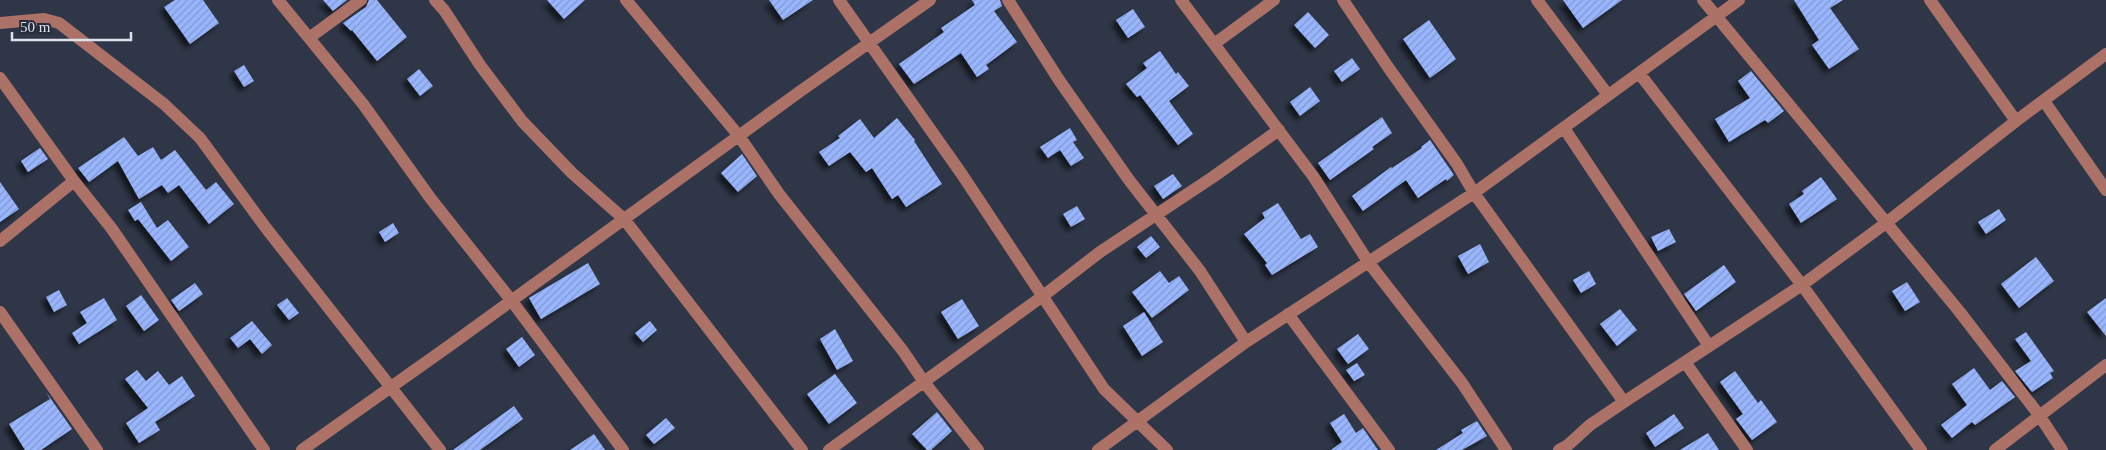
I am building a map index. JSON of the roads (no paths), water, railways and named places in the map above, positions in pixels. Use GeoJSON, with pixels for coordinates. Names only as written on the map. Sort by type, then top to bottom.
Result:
{"type":"FeatureCollection","features":[{"type":"Feature","properties":{"kind":"street"},"geometry":{"type":"LineString","coordinates":[[278,0],[363,104],[431,199],[511,300],[622,450]]}},
{"type":"Feature","properties":{"kind":"street"},"geometry":{"type":"LineString","coordinates":[[308,38],[361,0]]}},
{"type":"Feature","properties":{"kind":"street"},"geometry":{"type":"LineString","coordinates":[[435,0],[522,121],[572,173],[624,219],[802,450]]}},
{"type":"Feature","properties":{"kind":"street"},"geometry":{"type":"LineString","coordinates":[[626,0],[739,136],[779,194],[978,450]]}},
{"type":"Feature","properties":{"kind":"street"},"geometry":{"type":"LineString","coordinates":[[838,0],[1043,296],[1104,389],[1167,450]]}},
{"type":"Feature","properties":{"kind":"street"},"geometry":{"type":"LineString","coordinates":[[302,450],[930,0]]}},
{"type":"Feature","properties":{"kind":"street"},"geometry":{"type":"LineString","coordinates":[[1008,0],[1059,80],[1156,214],[1200,271],[1246,342]]}},
{"type":"Feature","properties":{"kind":"street"},"geometry":{"type":"LineString","coordinates":[[1181,0],[1334,205],[1369,262],[1462,383],[1506,450]]}},
{"type":"Feature","properties":{"kind":"street"},"geometry":{"type":"LineString","coordinates":[[1214,44],[1274,0]]}},
{"type":"Feature","properties":{"kind":"street"},"geometry":{"type":"LineString","coordinates":[[1343,0],[1457,164],[1474,193],[1624,402]]}},
{"type":"Feature","properties":{"kind":"street"},"geometry":{"type":"LineString","coordinates":[[1537,0],[1608,95]]}},
{"type":"Feature","properties":{"kind":"street"},"geometry":{"type":"LineString","coordinates":[[1703,0],[1886,223],[2039,415],[2062,450]]}},
{"type":"Feature","properties":{"kind":"street"},"geometry":{"type":"LineString","coordinates":[[1098,450],[1138,423],[1246,342],[1474,193],[1739,0]]}},
{"type":"Feature","properties":{"kind":"street"},"geometry":{"type":"LineString","coordinates":[[1930,0],[2016,121]]}},
{"type":"Feature","properties":{"kind":"street"},"geometry":{"type":"LineString","coordinates":[[0,23],[44,19],[59,23],[164,104],[200,138],[266,228],[440,450]]}},
{"type":"Feature","properties":{"kind":"street"},"geometry":{"type":"LineString","coordinates":[[1566,448],[1590,425],[1802,285],[2106,54]]}},
{"type":"Feature","properties":{"kind":"street"},"geometry":{"type":"LineString","coordinates":[[1639,73],[1802,285],[1922,450]]}},
{"type":"Feature","properties":{"kind":"street"},"geometry":{"type":"LineString","coordinates":[[0,78],[74,181],[112,229],[264,450]]}},
{"type":"Feature","properties":{"kind":"street"},"geometry":{"type":"LineString","coordinates":[[2044,101],[2106,190]]}},
{"type":"Feature","properties":{"kind":"street"},"geometry":{"type":"LineString","coordinates":[[1564,128],[1710,346]]}},
{"type":"Feature","properties":{"kind":"street"},"geometry":{"type":"LineString","coordinates":[[829,450],[1043,296],[1100,252],[1214,177],[1279,130]]}},
{"type":"Feature","properties":{"kind":"street"},"geometry":{"type":"LineString","coordinates":[[0,241],[74,181]]}},
{"type":"Feature","properties":{"kind":"street"},"geometry":{"type":"LineString","coordinates":[[0,312],[97,450]]}},
{"type":"Feature","properties":{"kind":"street"},"geometry":{"type":"LineString","coordinates":[[1288,314],[1389,450]]}},
{"type":"Feature","properties":{"kind":"street"},"geometry":{"type":"LineString","coordinates":[[1685,362],[1747,450]]}},
{"type":"Feature","properties":{"kind":"street"},"geometry":{"type":"LineString","coordinates":[[1995,450],[2106,365]]}}]}
